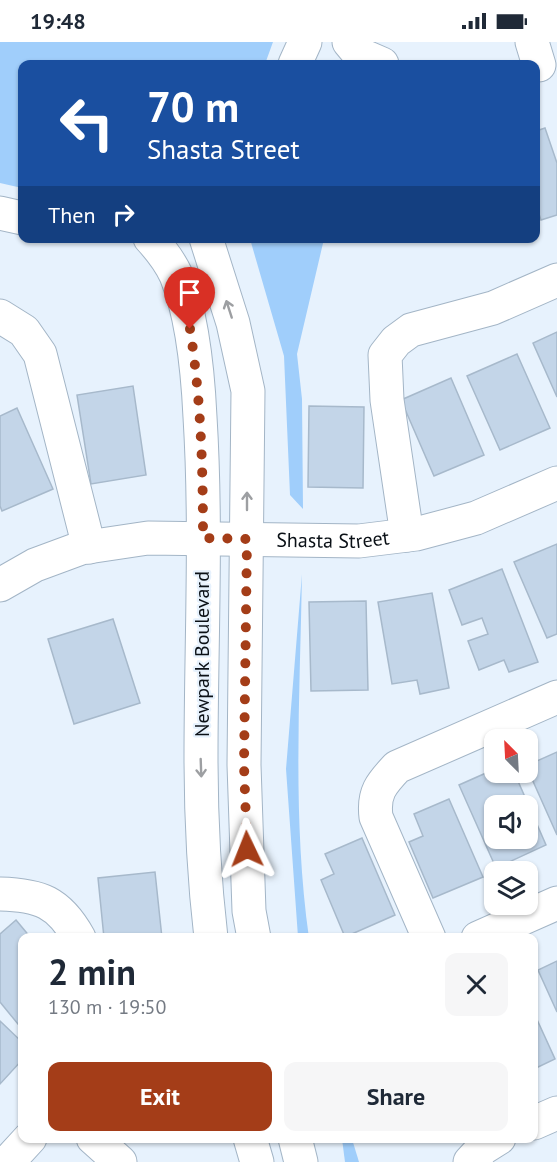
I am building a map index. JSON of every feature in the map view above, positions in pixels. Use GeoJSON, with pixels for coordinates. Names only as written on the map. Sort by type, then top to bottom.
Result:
{"type":"FeatureCollection","features":[{"type":"Feature","properties":{"kind":"street"},"geometry":{"type":"LineString","coordinates":[[297,60],[305,42]]}},
{"type":"Feature","properties":{"kind":"street"},"geometry":{"type":"LineString","coordinates":[[349,42],[358,54],[372,60]]}},
{"type":"Feature","properties":{"kind":"street"},"geometry":{"type":"LineString","coordinates":[[0,213],[18,217]]}},
{"type":"Feature","properties":{"kind":"street","name":"Newpark Boulevard"},"geometry":{"type":"LineString","coordinates":[[155,243],[165,253],[177,277],[190,329],[198,381],[203,465],[201,683],[205,884],[210,933]]}},
{"type":"Feature","properties":{"kind":"street"},"geometry":{"type":"LineString","coordinates":[[208,243],[233,323],[248,392],[244,765],[249,912],[253,933]]}},
{"type":"Feature","properties":{"kind":"street"},"geometry":{"type":"LineString","coordinates":[[406,535],[387,400],[385,356],[396,341],[411,330],[493,308],[557,280]]}},
{"type":"Feature","properties":{"kind":"street"},"geometry":{"type":"LineString","coordinates":[[0,316],[24,331],[40,354],[89,547]]}},
{"type":"Feature","properties":{"kind":"street","name":"Shasta Street"},"geometry":{"type":"LineString","coordinates":[[0,585],[36,565],[89,547],[148,538],[359,541],[406,535],[476,518],[557,483]]}},
{"type":"Feature","properties":{"kind":"street"},"geometry":{"type":"LineString","coordinates":[[201,683],[245,682]]}},
{"type":"Feature","properties":{"kind":"street"},"geometry":{"type":"LineString","coordinates":[[427,933],[376,817],[374,800],[379,785],[397,767],[557,697]]}},
{"type":"Feature","properties":{"kind":"street"},"geometry":{"type":"LineString","coordinates":[[0,894],[26,895],[54,905],[69,919],[77,933]]}},
{"type":"Feature","properties":{"kind":"street"},"geometry":{"type":"LineString","coordinates":[[488,933],[557,903]]}},
{"type":"Feature","properties":{"kind":"street"},"geometry":{"type":"LineString","coordinates":[[538,1121],[557,1113]]}},
{"type":"Feature","properties":{"kind":"street"},"geometry":{"type":"LineString","coordinates":[[8,1162],[25,1143]]}},
{"type":"Feature","properties":{"kind":"street"},"geometry":{"type":"LineString","coordinates":[[99,1143],[120,1162]]}},
{"type":"Feature","properties":{"kind":"street"},"geometry":{"type":"LineString","coordinates":[[251,1143],[257,1162]]}},
{"type":"Feature","properties":{"kind":"street"},"geometry":{"type":"LineString","coordinates":[[296,1143],[301,1162]]}},
{"type":"Feature","properties":{"kind":"street"},"geometry":{"type":"LineString","coordinates":[[470,1162],[491,1143]]}},
{"type":"Feature","properties":{"kind":"shaded area"},"geometry":{"type":"Polygon","coordinates":[[[0,42],[273,42],[266,60],[18,60],[18,187],[0,183],[0,42]]]}},
{"type":"Feature","properties":{"kind":"shaded area"},"geometry":{"type":"Polygon","coordinates":[[[251,243],[323,243],[297,354],[302,399],[303,509],[290,495],[284,356],[251,243]]]}},
{"type":"Feature","properties":{"kind":"shaded area"},"geometry":{"type":"Polygon","coordinates":[[[302,574],[299,802],[300,848],[308,933],[298,933],[286,769],[302,574]]]}},
{"type":"Feature","properties":{"kind":"shaded area"},"geometry":{"type":"Polygon","coordinates":[[[343,1143],[353,1143],[359,1162],[345,1162],[343,1143]]]}},
{"type":"Feature","properties":{"kind":"building"},"geometry":{"type":"Polygon","coordinates":[[[545,128],[557,163],[557,215],[541,220],[540,217],[540,130],[545,128]]]}},
{"type":"Feature","properties":{"kind":"building"},"geometry":{"type":"Polygon","coordinates":[[[557,332],[557,397],[533,343],[557,332]]]}},
{"type":"Feature","properties":{"kind":"building"},"geometry":{"type":"Polygon","coordinates":[[[517,354],[550,428],[500,450],[467,376],[517,354]]]}},
{"type":"Feature","properties":{"kind":"building"},"geometry":{"type":"Polygon","coordinates":[[[451,378],[484,455],[434,476],[401,400],[451,378]]]}},
{"type":"Feature","properties":{"kind":"building"},"geometry":{"type":"Polygon","coordinates":[[[133,386],[146,475],[91,484],[77,395],[133,386]]]}},
{"type":"Feature","properties":{"kind":"building"},"geometry":{"type":"Polygon","coordinates":[[[309,406],[364,407],[363,488],[308,487],[309,406]]]}},
{"type":"Feature","properties":{"kind":"building"},"geometry":{"type":"Polygon","coordinates":[[[17,408],[53,489],[2,511],[0,506],[0,416],[17,408]]]}},
{"type":"Feature","properties":{"kind":"building"},"geometry":{"type":"Polygon","coordinates":[[[557,544],[557,634],[547,638],[514,562],[557,544]]]}},
{"type":"Feature","properties":{"kind":"building"},"geometry":{"type":"Polygon","coordinates":[[[502,569],[538,662],[509,672],[504,660],[479,670],[468,641],[488,634],[482,618],[462,625],[449,590],[502,569]]]}},
{"type":"Feature","properties":{"kind":"building"},"geometry":{"type":"Polygon","coordinates":[[[432,593],[449,688],[420,694],[417,680],[392,684],[378,602],[432,593]]]}},
{"type":"Feature","properties":{"kind":"building"},"geometry":{"type":"Polygon","coordinates":[[[366,601],[368,690],[311,691],[309,602],[366,601]]]}},
{"type":"Feature","properties":{"kind":"building"},"geometry":{"type":"Polygon","coordinates":[[[113,619],[140,703],[74,724],[48,639],[113,619]]]}},
{"type":"Feature","properties":{"kind":"building"},"geometry":{"type":"Polygon","coordinates":[[[557,752],[557,835],[534,783],[538,783],[538,761],[557,752]]]}},
{"type":"Feature","properties":{"kind":"building"},"geometry":{"type":"Polygon","coordinates":[[[484,774],[484,783],[519,783],[524,795],[484,795],[484,841],[459,785],[484,774]]]}},
{"type":"Feature","properties":{"kind":"building"},"geometry":{"type":"Polygon","coordinates":[[[449,799],[483,877],[433,898],[409,842],[423,836],[414,814],[449,799]]]}},
{"type":"Feature","properties":{"kind":"building"},"geometry":{"type":"Polygon","coordinates":[[[538,827],[546,845],[538,849],[538,827]]]}},
{"type":"Feature","properties":{"kind":"building"},"geometry":{"type":"Polygon","coordinates":[[[362,838],[395,915],[354,933],[343,933],[321,880],[334,874],[325,854],[362,838]]]}},
{"type":"Feature","properties":{"kind":"building"},"geometry":{"type":"Polygon","coordinates":[[[488,849],[537,849],[511,861],[493,861],[488,849]]]}},
{"type":"Feature","properties":{"kind":"building"},"geometry":{"type":"Polygon","coordinates":[[[155,872],[161,933],[104,933],[98,878],[155,872]]]}},
{"type":"Feature","properties":{"kind":"building"},"geometry":{"type":"Polygon","coordinates":[[[16,920],[27,933],[18,933],[18,1024],[0,1002],[0,934],[16,920]]]}},
{"type":"Feature","properties":{"kind":"building"},"geometry":{"type":"Polygon","coordinates":[[[557,961],[557,1012],[538,970],[557,961]]]}},
{"type":"Feature","properties":{"kind":"building"},"geometry":{"type":"Polygon","coordinates":[[[0,1021],[18,1038],[18,1064],[0,1084],[0,1021]]]}},
{"type":"Feature","properties":{"kind":"building"},"geometry":{"type":"Polygon","coordinates":[[[538,1022],[555,1059],[538,1067],[538,1022]]]}},
{"type":"Feature","properties":{"kind":"route"},"geometry":{"type":"LineString","coordinates":[[190,329],[198,381],[203,465],[203,538],[247,539],[244,765],[247,849]]}}]}
